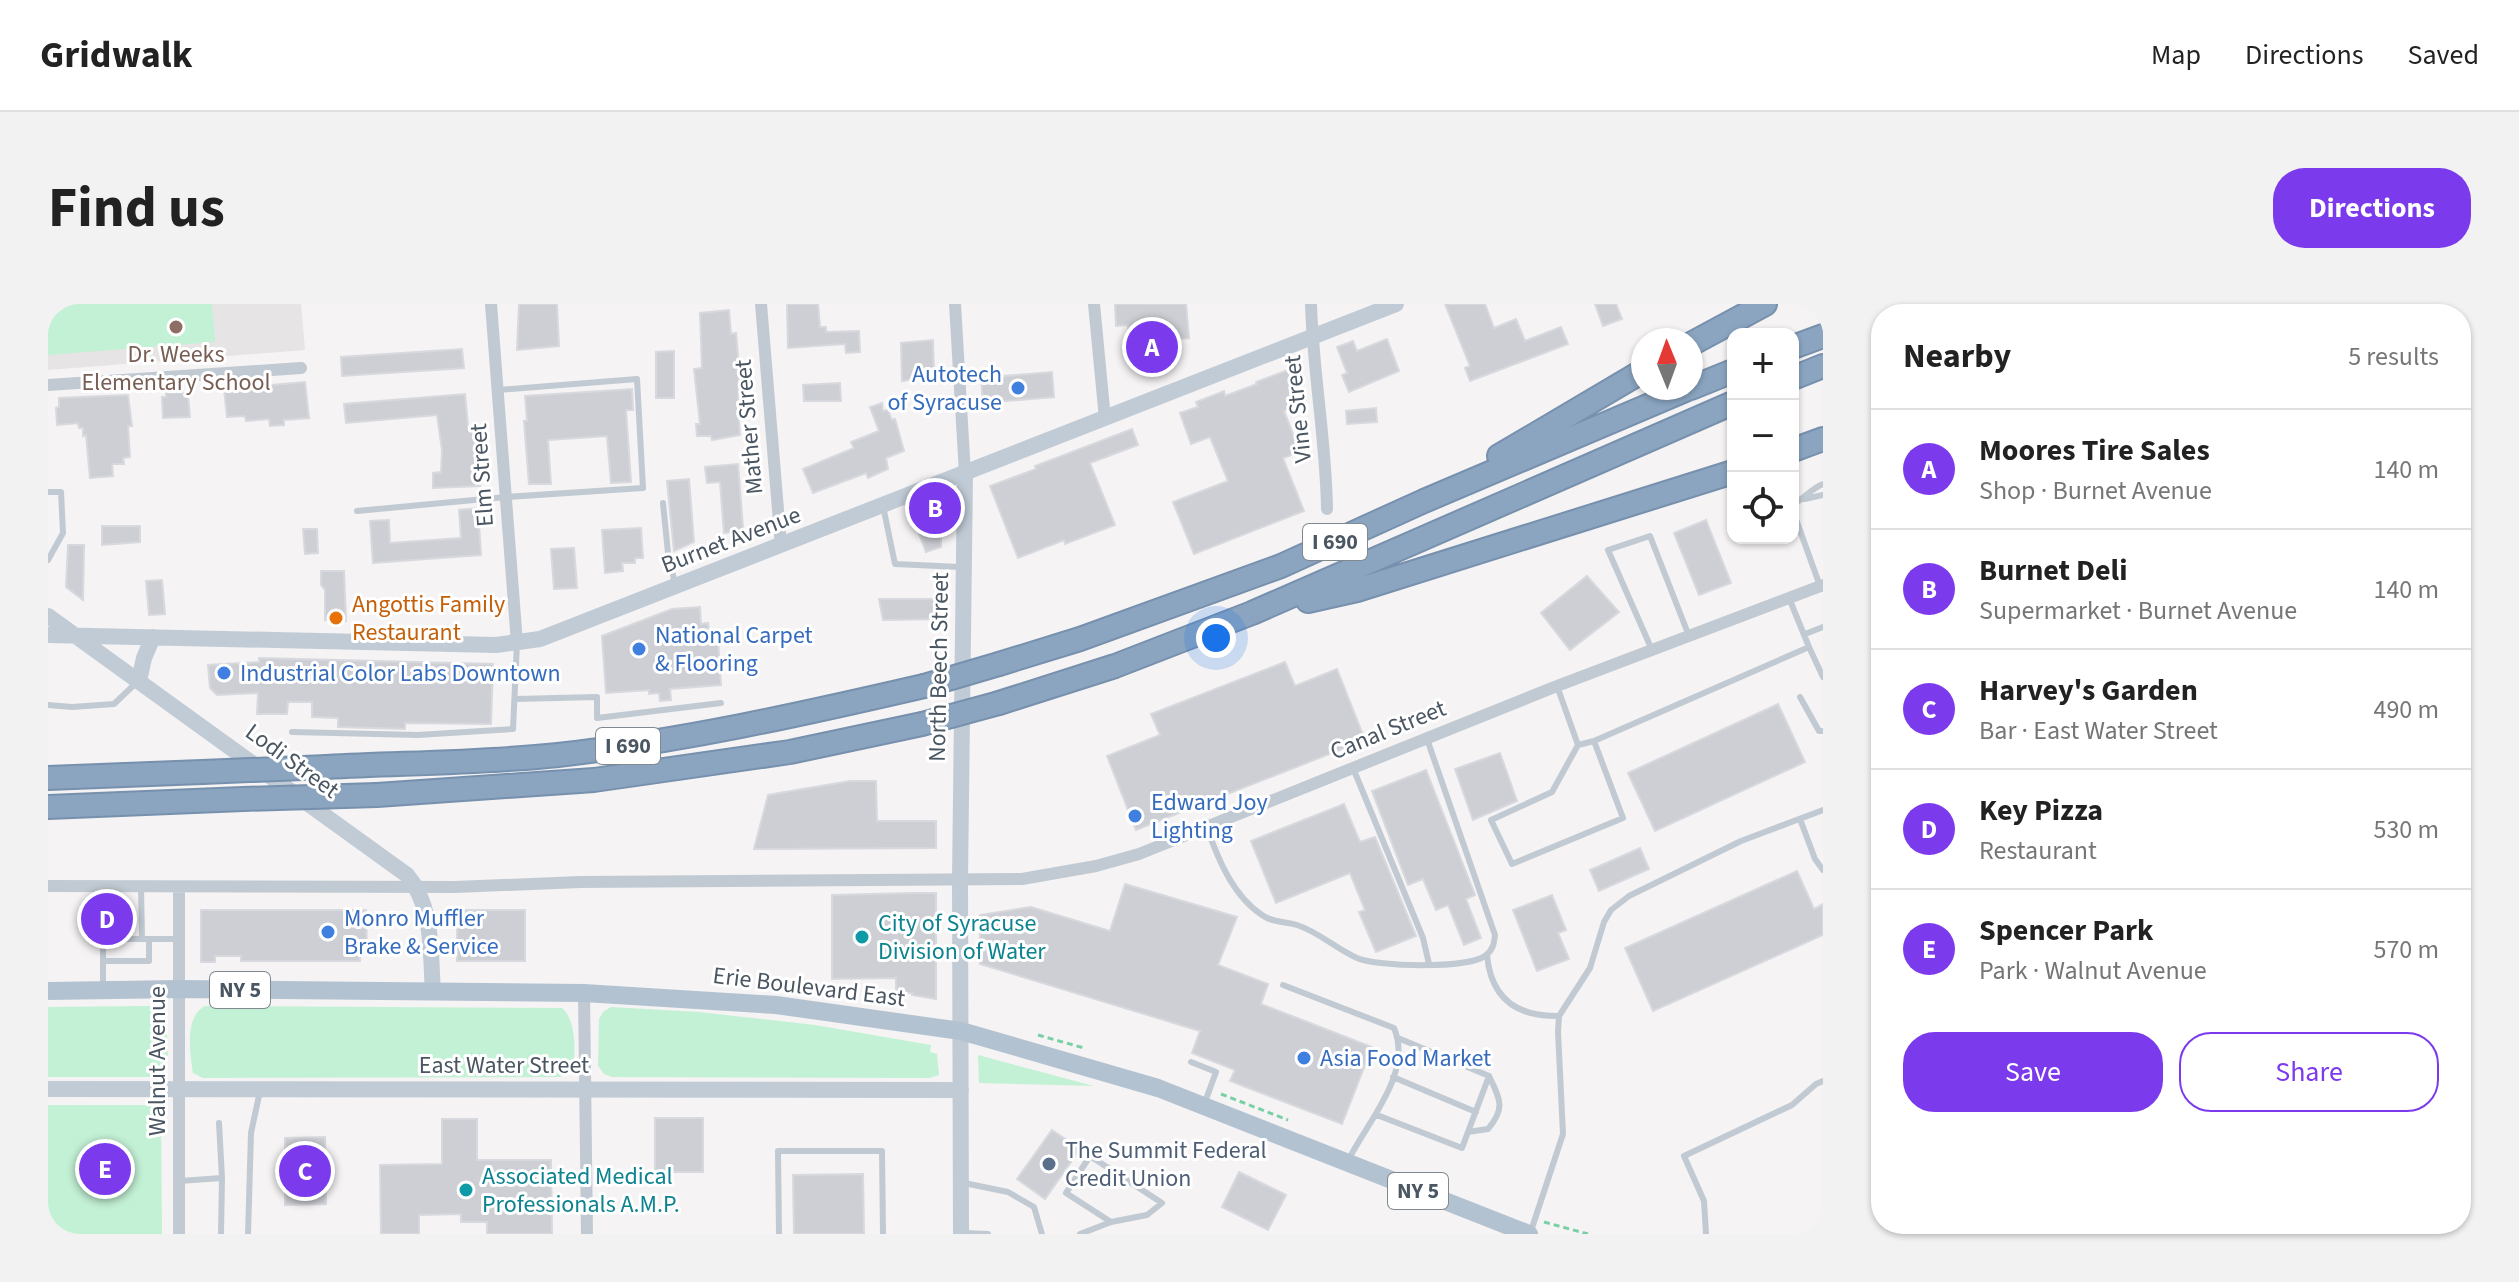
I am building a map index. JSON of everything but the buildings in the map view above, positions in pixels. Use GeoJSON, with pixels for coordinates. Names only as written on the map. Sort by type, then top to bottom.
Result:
{"type":"FeatureCollection","features":[{"type":"Feature","properties":{"kind":"highway"},"geometry":{"type":"LineString","coordinates":[[1703,338],[1765,304]]}},
{"type":"Feature","properties":{"kind":"highway"},"geometry":{"type":"LineString","coordinates":[[1799,345],[1823,336]]}},
{"type":"Feature","properties":{"kind":"highway"},"geometry":{"type":"LineString","coordinates":[[1799,376],[1823,366]]}},
{"type":"Feature","properties":{"kind":"highway","name":"I 690"},"geometry":{"type":"LineString","coordinates":[[1703,383],[1727,373]]}},
{"type":"Feature","properties":{"kind":"highway"},"geometry":{"type":"LineString","coordinates":[[1424,501],[1631,378]]}},
{"type":"Feature","properties":{"kind":"highway","name":"I 690"},"geometry":{"type":"LineString","coordinates":[[48,778],[555,755],[643,744],[770,722],[924,686],[1080,639],[1281,566],[1424,501],[1662,400]]}},
{"type":"Feature","properties":{"kind":"highway","name":"I 690"},"geometry":{"type":"LineString","coordinates":[[48,807],[377,795],[594,780],[790,752],[922,724],[1115,666],[1252,613],[1727,406]]}},
{"type":"Feature","properties":{"kind":"highway"},"geometry":{"type":"LineString","coordinates":[[1799,448],[1823,439]]}},
{"type":"Feature","properties":{"kind":"highway"},"geometry":{"type":"LineString","coordinates":[[1252,613],[1357,590],[1727,474]]}},
{"type":"Feature","properties":{"kind":"main road","name":"Erie Boulevard East"},"geometry":{"type":"LineString","coordinates":[[48,991],[179,989],[584,993],[776,1005],[961,1031],[1121,1075],[1530,1234]]}},
{"type":"Feature","properties":{"kind":"street","name":"Elm Street"},"geometry":{"type":"LineString","coordinates":[[491,304],[517,643]]}},
{"type":"Feature","properties":{"kind":"street","name":"Mather Street"},"geometry":{"type":"LineString","coordinates":[[761,304],[781,546]]}},
{"type":"Feature","properties":{"kind":"street","name":"North Beech Street"},"geometry":{"type":"LineString","coordinates":[[955,304],[965,474],[960,879],[961,1233]]}},
{"type":"Feature","properties":{"kind":"street"},"geometry":{"type":"LineString","coordinates":[[1094,304],[1105,419]]}},
{"type":"Feature","properties":{"kind":"street","name":"Vine Street"},"geometry":{"type":"LineString","coordinates":[[1311,304],[1327,468],[1327,509]]}},
{"type":"Feature","properties":{"kind":"street","name":"Burnet Avenue"},"geometry":{"type":"LineString","coordinates":[[48,635],[517,643],[565,630],[1396,304]]}},
{"type":"Feature","properties":{"kind":"street"},"geometry":{"type":"LineString","coordinates":[[48,385],[301,368]]}},
{"type":"Feature","properties":{"kind":"street","name":"Canal Street"},"geometry":{"type":"LineString","coordinates":[[48,886],[418,887],[580,882],[1022,879],[1096,866],[1139,854],[1557,686],[1822,585]]}},
{"type":"Feature","properties":{"kind":"street","name":"Lodi Street"},"geometry":{"type":"LineString","coordinates":[[48,616],[372,848],[418,887]]}},
{"type":"Feature","properties":{"kind":"street"},"geometry":{"type":"LineString","coordinates":[[139,681],[153,637]]}},
{"type":"Feature","properties":{"kind":"street","name":"Walnut Avenue"},"geometry":{"type":"LineString","coordinates":[[179,887],[179,1234]]}},
{"type":"Feature","properties":{"kind":"street"},"geometry":{"type":"LineString","coordinates":[[418,887],[427,914],[433,992]]}},
{"type":"Feature","properties":{"kind":"street"},"geometry":{"type":"LineString","coordinates":[[584,993],[587,1234]]}},
{"type":"Feature","properties":{"kind":"street","name":"East Water Street"},"geometry":{"type":"LineString","coordinates":[[48,1089],[961,1090]]}},
{"type":"Feature","properties":{"kind":"lane"},"geometry":{"type":"LineString","coordinates":[[357,511],[643,488],[637,379],[498,390]]}},
{"type":"Feature","properties":{"kind":"lane"},"geometry":{"type":"LineString","coordinates":[[1805,499],[1815,487],[1823,484]]}},
{"type":"Feature","properties":{"kind":"lane"},"geometry":{"type":"LineString","coordinates":[[48,492],[61,492],[63,533],[48,560]]}},
{"type":"Feature","properties":{"kind":"lane"},"geometry":{"type":"LineString","coordinates":[[1799,502],[1823,495]]}},
{"type":"Feature","properties":{"kind":"lane"},"geometry":{"type":"LineString","coordinates":[[663,503],[668,553],[676,587]]}},
{"type":"Feature","properties":{"kind":"lane"},"geometry":{"type":"LineString","coordinates":[[883,506],[895,564],[964,568]]}},
{"type":"Feature","properties":{"kind":"lane"},"geometry":{"type":"LineString","coordinates":[[1799,526],[1822,585]]}},
{"type":"Feature","properties":{"kind":"lane"},"geometry":{"type":"LineString","coordinates":[[1652,650],[1608,550],[1650,536],[1689,636]]}},
{"type":"Feature","properties":{"kind":"lane"},"geometry":{"type":"LineString","coordinates":[[1789,598],[1823,677]]}},
{"type":"Feature","properties":{"kind":"lane"},"geometry":{"type":"LineString","coordinates":[[1805,634],[1823,627]]}},
{"type":"Feature","properties":{"kind":"lane"},"geometry":{"type":"LineString","coordinates":[[292,732],[418,735],[513,729],[517,643]]}},
{"type":"Feature","properties":{"kind":"lane"},"geometry":{"type":"LineString","coordinates":[[1594,741],[1623,818],[1512,864],[1491,820],[1552,792],[1578,745],[1594,741],[1809,647]]}},
{"type":"Feature","properties":{"kind":"lane"},"geometry":{"type":"LineString","coordinates":[[48,705],[114,704],[139,681]]}},
{"type":"Feature","properties":{"kind":"lane"},"geometry":{"type":"LineString","coordinates":[[1557,686],[1578,745]]}},
{"type":"Feature","properties":{"kind":"lane"},"geometry":{"type":"LineString","coordinates":[[515,699],[597,697],[597,718],[721,703]]}},
{"type":"Feature","properties":{"kind":"lane"},"geometry":{"type":"LineString","coordinates":[[1800,697],[1819,731],[1823,731]]}},
{"type":"Feature","properties":{"kind":"lane"},"geometry":{"type":"LineString","coordinates":[[1207,828],[1238,893],[1262,916],[1296,925],[1358,959],[1384,964],[1476,960],[1487,955],[1494,946],[1495,935],[1427,739]]}},
{"type":"Feature","properties":{"kind":"lane"},"geometry":{"type":"LineString","coordinates":[[1353,768],[1423,938],[1429,964]]}},
{"type":"Feature","properties":{"kind":"lane"},"geometry":{"type":"LineString","coordinates":[[1530,1234],[1563,1134],[1559,1016],[1590,968],[1604,922],[1611,910],[1629,896],[1741,841],[1823,810]]}},
{"type":"Feature","properties":{"kind":"lane"},"geometry":{"type":"LineString","coordinates":[[1800,819],[1815,859],[1823,870]]}},
{"type":"Feature","properties":{"kind":"lane"},"geometry":{"type":"LineString","coordinates":[[103,961],[149,961],[141,887]]}},
{"type":"Feature","properties":{"kind":"lane"},"geometry":{"type":"LineString","coordinates":[[103,990],[103,939],[179,939]]}},
{"type":"Feature","properties":{"kind":"lane"},"geometry":{"type":"LineString","coordinates":[[1487,955],[1488,970],[1499,993],[1516,1009],[1537,1017],[1559,1016]]}},
{"type":"Feature","properties":{"kind":"lane"},"geometry":{"type":"LineString","coordinates":[[1283,985],[1394,1028],[1398,1038],[1393,1077],[1377,1115],[1347,1162]]}},
{"type":"Feature","properties":{"kind":"lane"},"geometry":{"type":"LineString","coordinates":[[1398,1038],[1489,1076],[1500,1100],[1496,1119],[1488,1129],[1468,1132]]}},
{"type":"Feature","properties":{"kind":"lane"},"geometry":{"type":"LineString","coordinates":[[1191,1062],[1216,1072],[1203,1105]]}},
{"type":"Feature","properties":{"kind":"lane"},"geometry":{"type":"LineString","coordinates":[[1377,1115],[1462,1148],[1489,1076]]}},
{"type":"Feature","properties":{"kind":"lane"},"geometry":{"type":"LineString","coordinates":[[1393,1077],[1476,1112]]}},
{"type":"Feature","properties":{"kind":"lane"},"geometry":{"type":"LineString","coordinates":[[1706,1234],[1704,1201],[1684,1156],[1792,1105],[1823,1081]]}},
{"type":"Feature","properties":{"kind":"lane"},"geometry":{"type":"LineString","coordinates":[[248,1234],[251,1133],[261,1089]]}},
{"type":"Feature","properties":{"kind":"lane"},"geometry":{"type":"LineString","coordinates":[[219,1123],[221,1234]]}},
{"type":"Feature","properties":{"kind":"lane"},"geometry":{"type":"LineString","coordinates":[[779,1234],[778,1151],[882,1151],[883,1234]]}},
{"type":"Feature","properties":{"kind":"lane"},"geometry":{"type":"LineString","coordinates":[[1080,1234],[1111,1222],[1147,1215],[1162,1203],[1090,1156],[1066,1193],[1111,1222]]}},
{"type":"Feature","properties":{"kind":"lane"},"geometry":{"type":"LineString","coordinates":[[179,1181],[222,1178]]}},
{"type":"Feature","properties":{"kind":"lane"},"geometry":{"type":"LineString","coordinates":[[961,1182],[1008,1192],[1034,1207],[1042,1234]]}},
{"type":"Feature","properties":{"kind":"lane"},"geometry":{"type":"LineString","coordinates":[[961,1233],[988,1234]]}},
{"type":"Feature","properties":{"kind":"path"},"geometry":{"type":"LineString","coordinates":[[1566,1229],[1588,1234]]}},
{"type":"Feature","properties":{"kind":"shaded area","name":"Dr. Weeks Elementary School"},"geometry":{"type":"Polygon","coordinates":[[[48,304],[301,304],[305,350],[48,370],[48,304]]]}},
{"type":"Feature","properties":{"kind":"green space"},"geometry":{"type":"Polygon","coordinates":[[[48,304],[212,304],[215,342],[48,355],[48,304]]]}},
{"type":"Feature","properties":{"kind":"green space"},"geometry":{"type":"Polygon","coordinates":[[[152,1006],[165,1017],[168,1041],[166,1066],[156,1077],[48,1077],[48,1007],[152,1006]]]}},
{"type":"Feature","properties":{"kind":"green space"},"geometry":{"type":"Polygon","coordinates":[[[205,1006],[562,1008],[573,1029],[573,1065],[571,1072],[560,1077],[203,1078],[193,1073],[190,1036],[194,1018],[205,1006]]]}},
{"type":"Feature","properties":{"kind":"green space"},"geometry":{"type":"Polygon","coordinates":[[[611,1007],[699,1012],[815,1025],[931,1045],[930,1052],[937,1054],[939,1075],[930,1078],[612,1077],[604,1074],[598,1066],[599,1019],[611,1007]]]}},
{"type":"Feature","properties":{"kind":"green space"},"geometry":{"type":"Polygon","coordinates":[[[978,1055],[1094,1086],[979,1083],[978,1055]]]}},
{"type":"Feature","properties":{"kind":"green space"},"geometry":{"type":"Polygon","coordinates":[[[48,1105],[161,1105],[162,1234],[48,1234],[48,1105]]]}},
{"type":"Feature","properties":{"kind":"place","name":"Dr. Weeks Elementary School"},"geometry":{"type":"Point","coordinates":[176,327]}},
{"type":"Feature","properties":{"kind":"place","name":"Moores Tire Sales"},"geometry":{"type":"Point","coordinates":[1152,347]}},
{"type":"Feature","properties":{"kind":"place","name":"Autotech of Syracuse"},"geometry":{"type":"Point","coordinates":[1018,388]}},
{"type":"Feature","properties":{"kind":"place","name":"Burnet Deli"},"geometry":{"type":"Point","coordinates":[935,508]}},
{"type":"Feature","properties":{"kind":"place","name":"Angottis Family Restaurant"},"geometry":{"type":"Point","coordinates":[336,618]}},
{"type":"Feature","properties":{"kind":"place","name":"National Carpet & Flooring"},"geometry":{"type":"Point","coordinates":[639,649]}},
{"type":"Feature","properties":{"kind":"place","name":"Industrial Color Labs Downtown"},"geometry":{"type":"Point","coordinates":[224,673]}},
{"type":"Feature","properties":{"kind":"place","name":"Edward Joy Lighting"},"geometry":{"type":"Point","coordinates":[1135,816]}},
{"type":"Feature","properties":{"kind":"place","name":"Key Pizza"},"geometry":{"type":"Point","coordinates":[107,919]}},
{"type":"Feature","properties":{"kind":"place","name":"Monro Muffler Brake & Service"},"geometry":{"type":"Point","coordinates":[328,932]}},
{"type":"Feature","properties":{"kind":"place","name":"City of Syracuse Division of Water"},"geometry":{"type":"Point","coordinates":[862,937]}},
{"type":"Feature","properties":{"kind":"place","name":"Asia Food Market"},"geometry":{"type":"Point","coordinates":[1304,1058]}},
{"type":"Feature","properties":{"kind":"place","name":"The Summit Federal Credit Union"},"geometry":{"type":"Point","coordinates":[1049,1164]}},
{"type":"Feature","properties":{"kind":"place","name":"Spencer Park"},"geometry":{"type":"Point","coordinates":[105,1169]}},
{"type":"Feature","properties":{"kind":"place","name":"Harvey's Garden"},"geometry":{"type":"Point","coordinates":[305,1171]}},
{"type":"Feature","properties":{"kind":"place","name":"Associated Medical Professionals A.M.P."},"geometry":{"type":"Point","coordinates":[466,1190]}}]}
